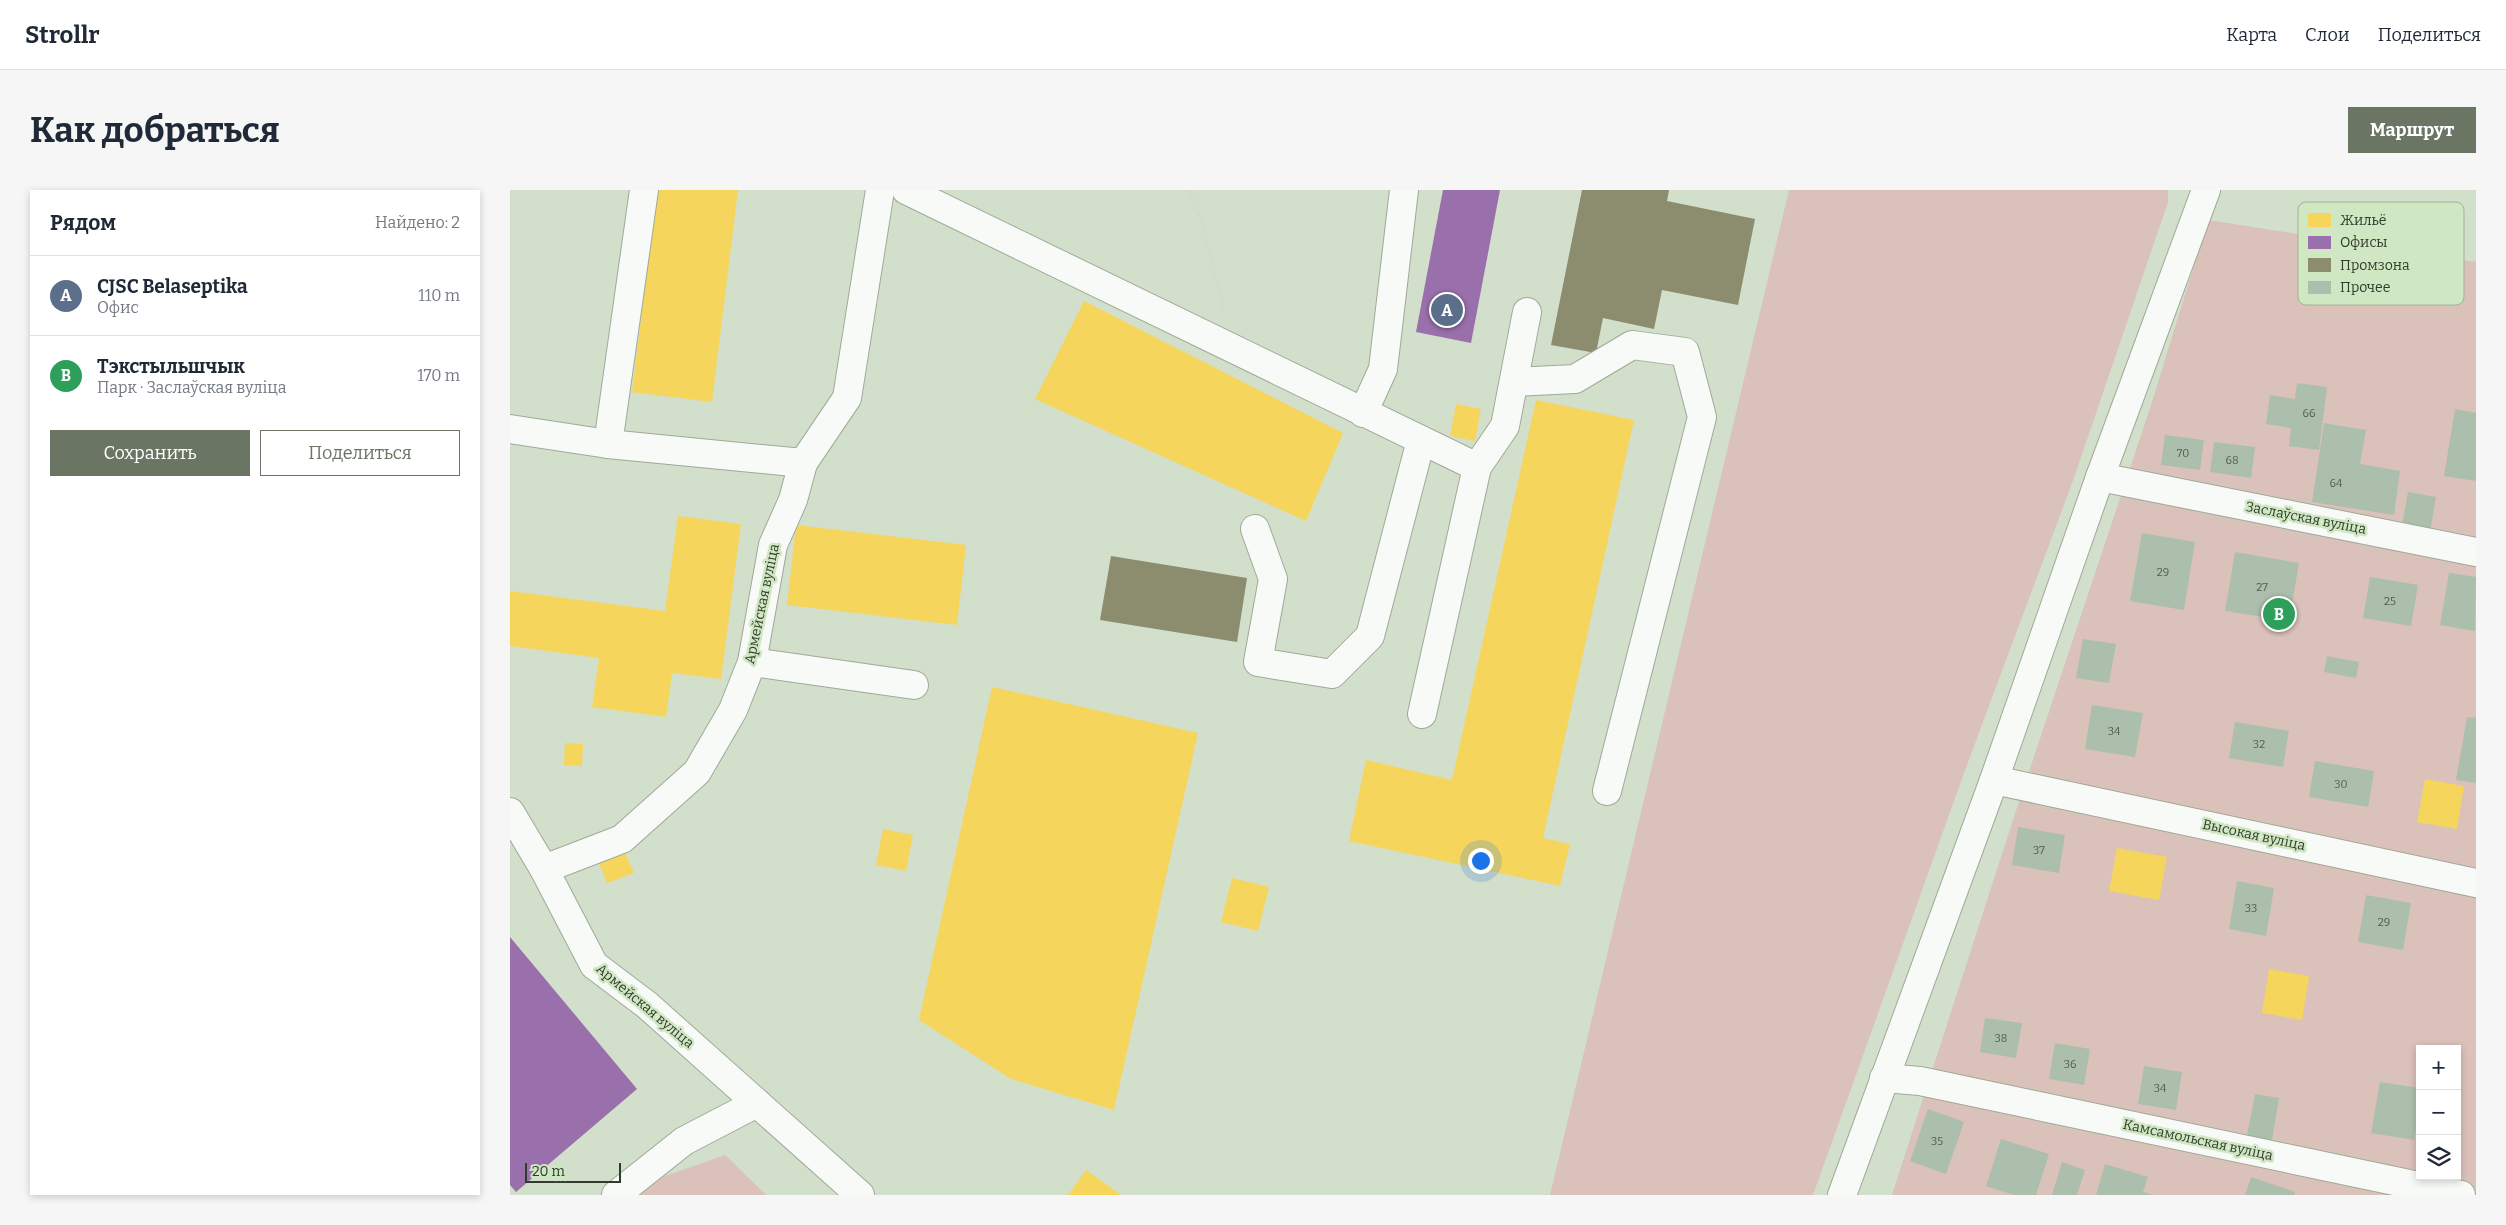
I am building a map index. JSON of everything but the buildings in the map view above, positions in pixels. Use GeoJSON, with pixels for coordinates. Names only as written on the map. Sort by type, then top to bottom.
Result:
{"type":"FeatureCollection","features":[{"type":"Feature","properties":{"kind":"street"},"geometry":{"type":"LineString","coordinates":[[608,444],[644,190]]}},
{"type":"Feature","properties":{"kind":"street","name":"Армейская вуліца"},"geometry":{"type":"LineString","coordinates":[[860,1195],[647,1005],[594,965],[544,869],[622,839],[697,772],[733,710],[752,662],[773,544],[793,500],[803,463],[847,398],[880,190]]}},
{"type":"Feature","properties":{"kind":"street"},"geometry":{"type":"LineString","coordinates":[[906,190],[1363,413],[1477,466]]}},
{"type":"Feature","properties":{"kind":"street"},"geometry":{"type":"LineString","coordinates":[[1363,413],[1384,369],[1404,190]]}},
{"type":"Feature","properties":{"kind":"street"},"geometry":{"type":"LineString","coordinates":[[1842,1195],[1994,780],[2100,477],[2206,190]]}},
{"type":"Feature","properties":{"kind":"street"},"geometry":{"type":"LineString","coordinates":[[1422,714],[1477,466],[1505,426],[1527,312]]}},
{"type":"Feature","properties":{"kind":"street"},"geometry":{"type":"LineString","coordinates":[[1514,382],[1575,379],[1632,345],[1685,352],[1702,417],[1607,792]]}},
{"type":"Feature","properties":{"kind":"street"},"geometry":{"type":"LineString","coordinates":[[510,429],[608,444],[803,463]]}},
{"type":"Feature","properties":{"kind":"street"},"geometry":{"type":"LineString","coordinates":[[1255,529],[1273,579],[1258,662],[1332,674],[1370,636],[1421,440]]}},
{"type":"Feature","properties":{"kind":"street","name":"Заслаўская вуліца"},"geometry":{"type":"LineString","coordinates":[[2100,477],[2476,552]]}},
{"type":"Feature","properties":{"kind":"street"},"geometry":{"type":"LineString","coordinates":[[752,662],[914,685]]}},
{"type":"Feature","properties":{"kind":"street","name":"Высокая вуліца"},"geometry":{"type":"LineString","coordinates":[[1994,780],[2476,883]]}},
{"type":"Feature","properties":{"kind":"street"},"geometry":{"type":"LineString","coordinates":[[510,812],[544,869]]}},
{"type":"Feature","properties":{"kind":"street","name":"Камсамольская вуліца"},"geometry":{"type":"LineString","coordinates":[[1884,1078],[1934,1084],[2461,1195]]}},
{"type":"Feature","properties":{"kind":"street"},"geometry":{"type":"LineString","coordinates":[[616,1195],[684,1141],[757,1103]]}},
{"type":"Feature","properties":{"kind":"path"},"geometry":{"type":"LineString","coordinates":[[1189,190],[1202,225],[1234,350]]}},
{"type":"Feature","properties":{"kind":"shaded area"},"geometry":{"type":"Polygon","coordinates":[[[1789,190],[2168,190],[2168,202],[2075,475],[1964,773],[1813,1195],[1550,1195],[1789,190]]]}},
{"type":"Feature","properties":{"kind":"shaded area"},"geometry":{"type":"Polygon","coordinates":[[[2208,220],[2298,234],[2298,305],[2464,305],[2464,260],[2476,262],[2476,1195],[1892,1195],[2011,826],[2152,402],[2208,220]]]}},
{"type":"Feature","properties":{"kind":"shaded area"},"geometry":{"type":"Polygon","coordinates":[[[725,1155],[766,1195],[611,1195],[725,1155]]]}},
{"type":"Feature","properties":{"kind":"place","name":"CJSC Belaseptika"},"geometry":{"type":"Point","coordinates":[1447,310]}},
{"type":"Feature","properties":{"kind":"place","name":"Тэкстыльшчык"},"geometry":{"type":"Point","coordinates":[2279,614]}}]}
